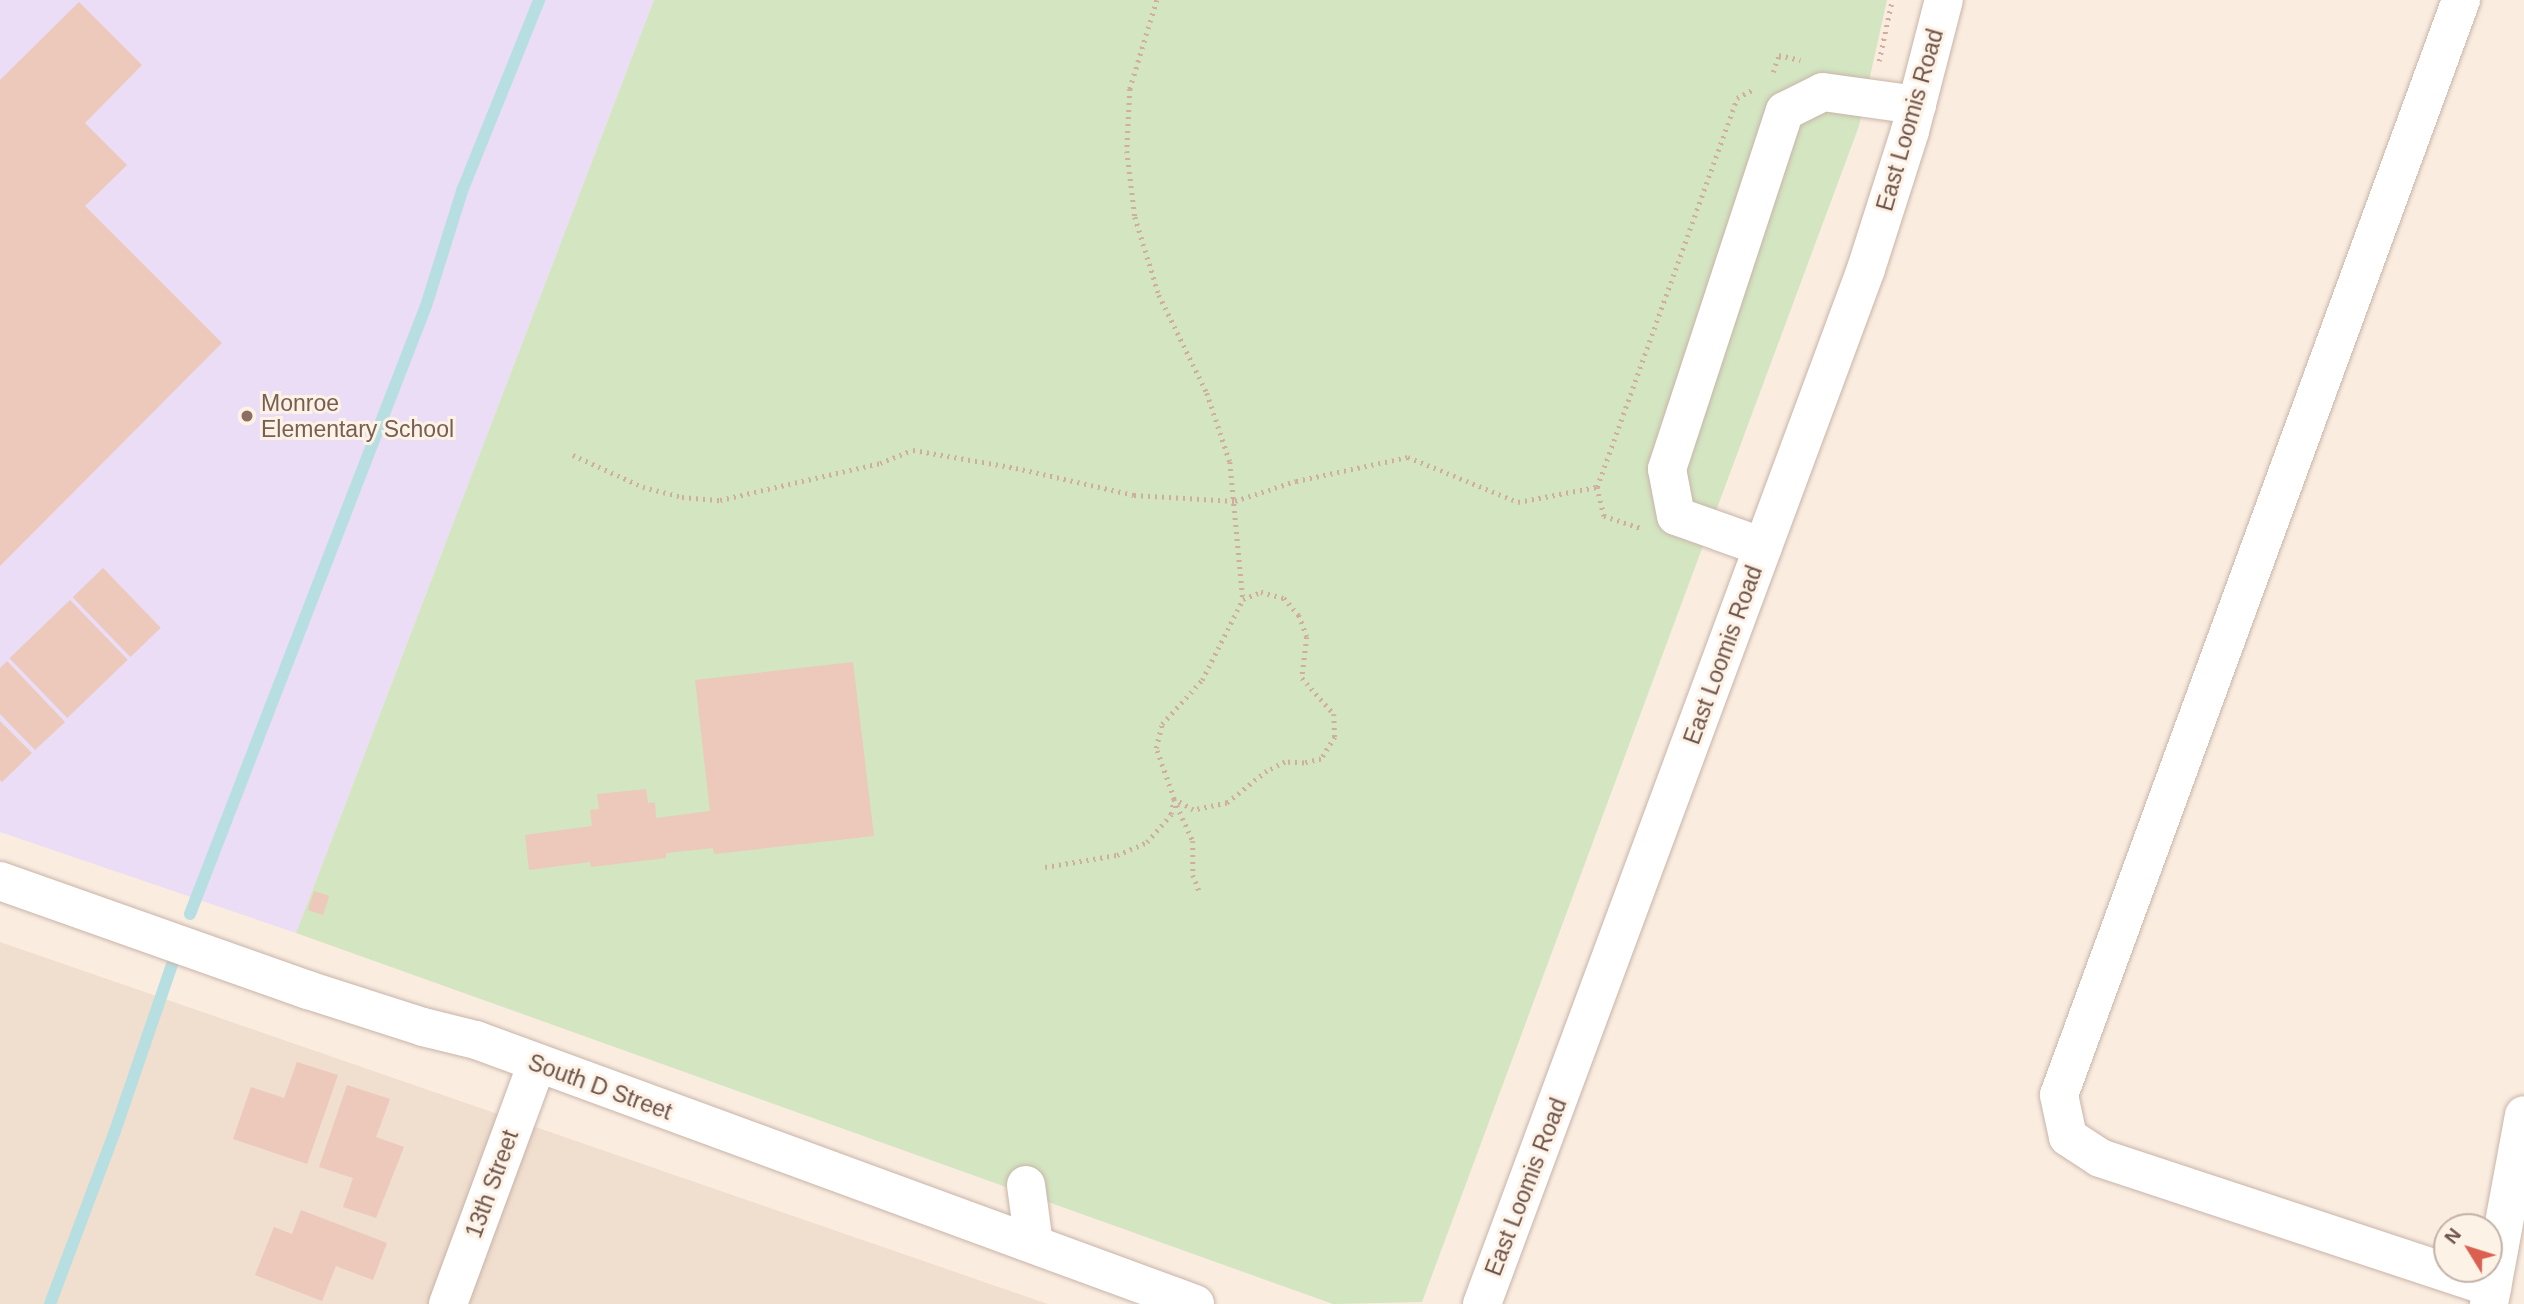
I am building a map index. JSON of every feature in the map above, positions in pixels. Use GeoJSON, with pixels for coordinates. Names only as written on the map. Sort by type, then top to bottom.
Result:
{"type":"FeatureCollection","features":[{"type":"Feature","properties":{"kind":"street","name":"East Loomis Road"},"geometry":{"type":"LineString","coordinates":[[1482,1304],[1866,269],[1917,105],[1944,0]]}},
{"type":"Feature","properties":{"kind":"street"},"geometry":{"type":"LineString","coordinates":[[2461,0],[2059,1095],[2068,1137],[2100,1158],[2491,1296],[2524,1115]]}},
{"type":"Feature","properties":{"kind":"street"},"geometry":{"type":"LineString","coordinates":[[1763,547],[1676,516],[1667,469],[1785,111],[1824,92],[1917,105]]}},
{"type":"Feature","properties":{"kind":"street","name":"South D Street"},"geometry":{"type":"LineString","coordinates":[[0,881],[308,990],[423,1027],[476,1040],[1034,1244],[1181,1301]]}},
{"type":"Feature","properties":{"kind":"street","name":"13th Street"},"geometry":{"type":"LineString","coordinates":[[447,1304],[537,1064]]}},
{"type":"Feature","properties":{"kind":"street"},"geometry":{"type":"LineString","coordinates":[[1026,1185],[1034,1244]]}},
{"type":"Feature","properties":{"kind":"path"},"geometry":{"type":"LineString","coordinates":[[1157,0],[1130,89],[1127,151],[1135,217],[1158,295],[1207,393],[1230,462],[1243,599],[1202,680],[1162,724],[1156,748],[1192,841],[1193,875],[1199,891]]}},
{"type":"Feature","properties":{"kind":"path"},"geometry":{"type":"LineString","coordinates":[[573,455],[643,487],[682,497],[720,500],[880,463],[913,450],[1016,468],[1134,495],[1235,500],[1296,481],[1408,457],[1517,502],[1597,486],[1604,516],[1644,529]]}},
{"type":"Feature","properties":{"kind":"path"},"geometry":{"type":"LineString","coordinates":[[1174,799],[1193,810],[1227,803],[1267,771],[1285,762],[1304,763],[1321,759],[1335,737],[1334,714],[1302,678],[1307,638],[1299,615],[1284,598],[1261,592],[1243,599]]}},
{"type":"Feature","properties":{"kind":"path"},"geometry":{"type":"LineString","coordinates":[[1045,867],[1117,855],[1147,842],[1171,814],[1174,799]]}},
{"type":"Feature","properties":{"kind":"shaded area","name":"Monroe Elementary School"},"geometry":{"type":"Polygon","coordinates":[[[0,0],[654,0],[296,933],[0,832],[0,0]]]}},
{"type":"Feature","properties":{"kind":"shaded area"},"geometry":{"type":"Polygon","coordinates":[[[0,942],[1048,1304],[0,1304],[0,942]]]}},
{"type":"Feature","properties":{"kind":"green space"},"geometry":{"type":"Polygon","coordinates":[[[654,0],[1887,0],[1859,126],[1422,1302],[1333,1304],[296,933],[654,0]]]}},
{"type":"Feature","properties":{"kind":"building"},"geometry":{"type":"Polygon","coordinates":[[[79,2],[142,65],[85,123],[127,165],[85,206],[222,343],[0,566],[0,80],[79,2]]]}},
{"type":"Feature","properties":{"kind":"building"},"geometry":{"type":"Polygon","coordinates":[[[103,568],[161,628],[130,657],[73,597],[103,568]]]}},
{"type":"Feature","properties":{"kind":"building"},"geometry":{"type":"Polygon","coordinates":[[[70,600],[128,660],[67,718],[10,658],[70,600]]]}},
{"type":"Feature","properties":{"kind":"building"},"geometry":{"type":"Polygon","coordinates":[[[7,661],[65,722],[35,750],[0,714],[0,668],[7,661]]]}},
{"type":"Feature","properties":{"kind":"building"},"geometry":{"type":"Polygon","coordinates":[[[853,662],[874,836],[714,854],[713,848],[666,853],[666,858],[591,867],[590,862],[529,870],[525,835],[592,826],[590,810],[599,809],[597,794],[646,789],[648,803],[655,802],[656,818],[710,811],[695,680],[853,662]]]}},
{"type":"Feature","properties":{"kind":"building"},"geometry":{"type":"Polygon","coordinates":[[[0,721],[32,753],[2,782],[0,780],[0,721]]]}},
{"type":"Feature","properties":{"kind":"building"},"geometry":{"type":"Polygon","coordinates":[[[314,891],[329,896],[323,915],[308,910],[314,891]]]}},
{"type":"Feature","properties":{"kind":"building"},"geometry":{"type":"Polygon","coordinates":[[[297,1062],[338,1075],[307,1164],[233,1139],[251,1087],[284,1098],[297,1062]]]}},
{"type":"Feature","properties":{"kind":"building"},"geometry":{"type":"Polygon","coordinates":[[[347,1085],[390,1099],[376,1137],[404,1147],[376,1218],[343,1207],[353,1178],[319,1167],[347,1085]]]}},
{"type":"Feature","properties":{"kind":"building"},"geometry":{"type":"Polygon","coordinates":[[[301,1210],[387,1243],[373,1280],[336,1266],[322,1301],[255,1275],[274,1227],[292,1234],[301,1210]]]}},
{"type":"Feature","properties":{"kind":"waterway"},"geometry":{"type":"LineString","coordinates":[[190,914],[426,306],[462,191],[539,0]]}},
{"type":"Feature","properties":{"kind":"waterway"},"geometry":{"type":"LineString","coordinates":[[50,1304],[115,1131],[178,947]]}},
{"type":"Feature","properties":{"kind":"place","name":"Monroe Elementary School"},"geometry":{"type":"Point","coordinates":[247,416]}}]}
